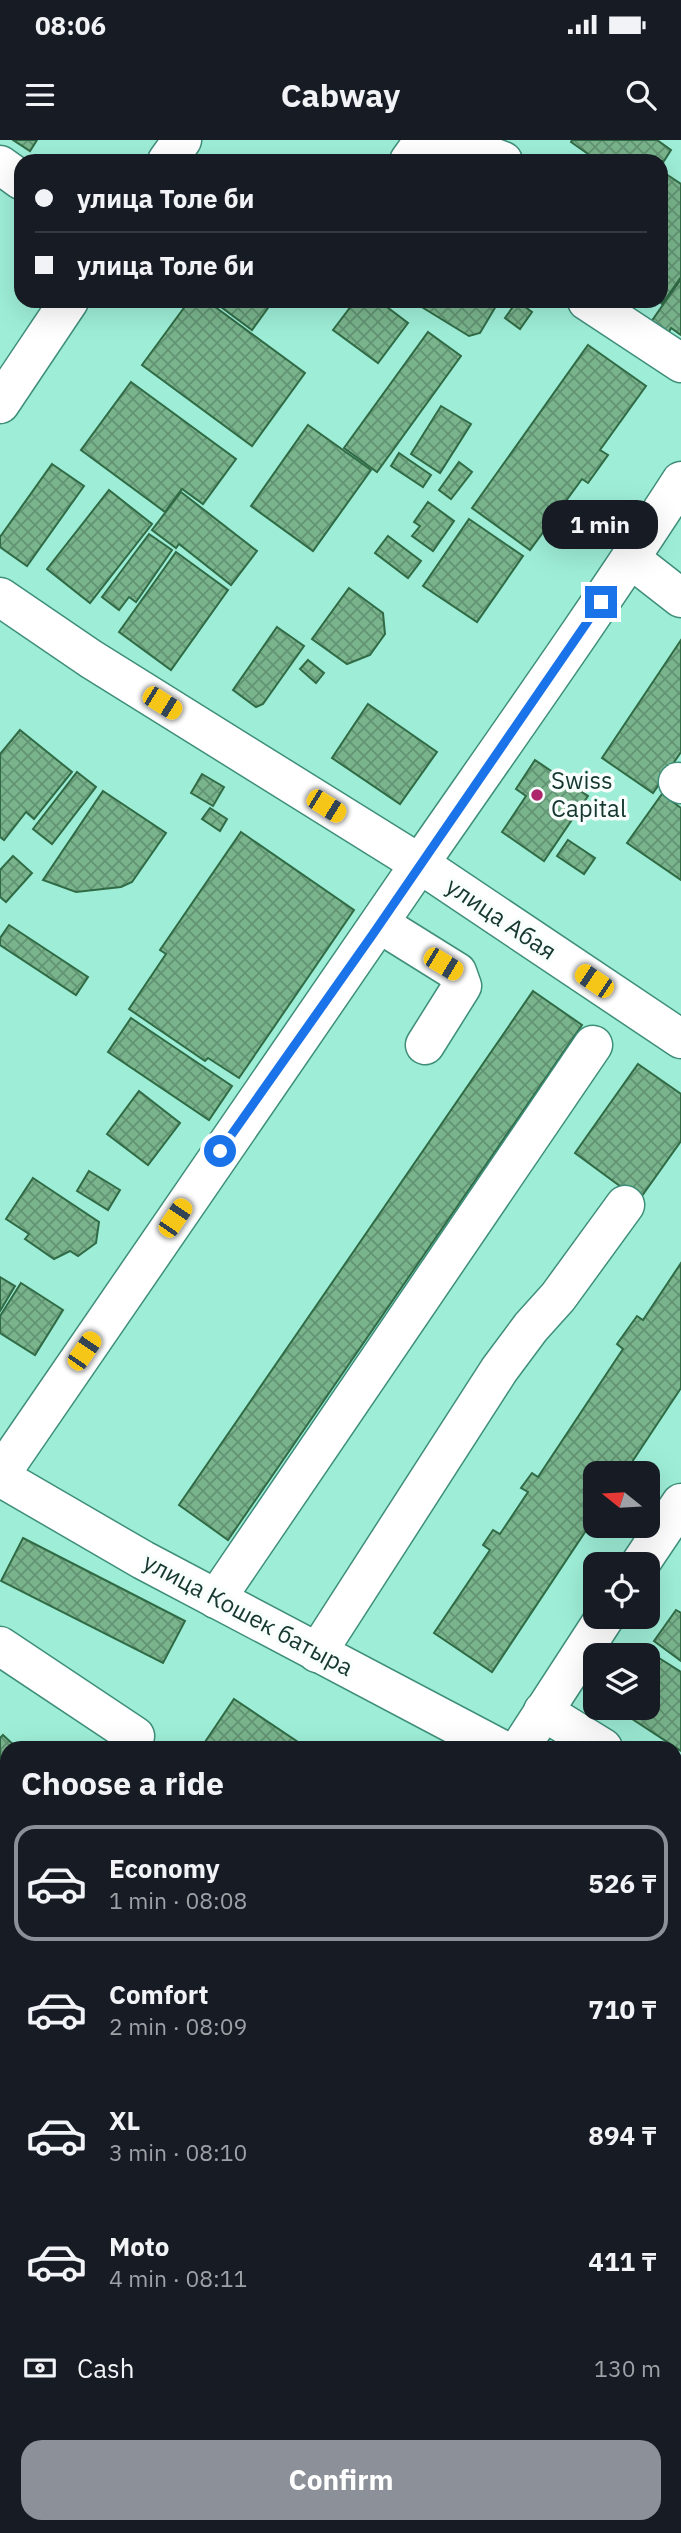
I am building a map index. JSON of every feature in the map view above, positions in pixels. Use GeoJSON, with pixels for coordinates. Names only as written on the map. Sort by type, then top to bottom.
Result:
{"type":"FeatureCollection","features":[{"type":"Feature","properties":{"kind":"street"},"geometry":{"type":"LineString","coordinates":[[447,140],[484,154]]}},
{"type":"Feature","properties":{"kind":"street"},"geometry":{"type":"LineString","coordinates":[[0,404],[64,308]]}},
{"type":"Feature","properties":{"kind":"street"},"geometry":{"type":"LineString","coordinates":[[598,308],[681,363]]}},
{"type":"Feature","properties":{"kind":"street"},"geometry":{"type":"LineString","coordinates":[[0,1476],[205,1173],[631,559],[681,481]]}},
{"type":"Feature","properties":{"kind":"street"},"geometry":{"type":"LineString","coordinates":[[631,559],[681,598]]}},
{"type":"Feature","properties":{"kind":"street","name":"улица Абая"},"geometry":{"type":"LineString","coordinates":[[0,597],[92,659],[420,864],[681,1040]]}},
{"type":"Feature","properties":{"kind":"street"},"geometry":{"type":"LineString","coordinates":[[380,924],[457,972],[462,986],[425,1045]]}},
{"type":"Feature","properties":{"kind":"street"},"geometry":{"type":"LineString","coordinates":[[216,1599],[593,1045]]}},
{"type":"Feature","properties":{"kind":"street"},"geometry":{"type":"LineString","coordinates":[[317,1653],[499,1370],[531,1327],[558,1297],[625,1205]]}},
{"type":"Feature","properties":{"kind":"street","name":"улица Кошек батыра"},"geometry":{"type":"LineString","coordinates":[[0,1476],[143,1560],[486,1741]]}},
{"type":"Feature","properties":{"kind":"street"},"geometry":{"type":"LineString","coordinates":[[648,1552],[681,1503]]}},
{"type":"Feature","properties":{"kind":"street"},"geometry":{"type":"LineString","coordinates":[[524,1741],[597,1629]]}},
{"type":"Feature","properties":{"kind":"street"},"geometry":{"type":"LineString","coordinates":[[0,1646],[135,1736]]}},
{"type":"Feature","properties":{"kind":"street"},"geometry":{"type":"LineString","coordinates":[[543,1711],[592,1741]]}},
{"type":"Feature","properties":{"kind":"building"},"geometry":{"type":"Polygon","coordinates":[[[13,140],[37,140],[30,151],[13,140]]]}},
{"type":"Feature","properties":{"kind":"building"},"geometry":{"type":"Polygon","coordinates":[[[657,140],[671,150],[668,155],[588,154],[571,142],[657,140]]]}},
{"type":"Feature","properties":{"kind":"building"},"geometry":{"type":"Polygon","coordinates":[[[668,175],[681,184],[681,277],[668,295],[668,175]]]}},
{"type":"Feature","properties":{"kind":"building"},"geometry":{"type":"Polygon","coordinates":[[[681,279],[681,335],[671,328],[668,334],[651,322],[661,308],[668,308],[668,298],[681,279]]]}},
{"type":"Feature","properties":{"kind":"building"},"geometry":{"type":"Polygon","coordinates":[[[184,308],[217,308],[305,373],[252,446],[142,365],[184,308]]]}},
{"type":"Feature","properties":{"kind":"building"},"geometry":{"type":"Polygon","coordinates":[[[222,308],[268,308],[252,330],[222,308]]]}},
{"type":"Feature","properties":{"kind":"building"},"geometry":{"type":"Polygon","coordinates":[[[350,308],[388,308],[408,323],[378,363],[333,330],[350,308]]]}},
{"type":"Feature","properties":{"kind":"building"},"geometry":{"type":"Polygon","coordinates":[[[423,308],[495,308],[480,333],[469,336],[423,308]]]}},
{"type":"Feature","properties":{"kind":"building"},"geometry":{"type":"Polygon","coordinates":[[[512,308],[527,308],[532,312],[520,329],[505,318],[512,308]]]}},
{"type":"Feature","properties":{"kind":"building"},"geometry":{"type":"Polygon","coordinates":[[[428,332],[461,356],[377,472],[344,448],[428,332]]]}},
{"type":"Feature","properties":{"kind":"building"},"geometry":{"type":"Polygon","coordinates":[[[588,345],[646,386],[600,450],[608,455],[588,483],[582,479],[530,550],[472,508],[588,345]]]}},
{"type":"Feature","properties":{"kind":"building"},"geometry":{"type":"Polygon","coordinates":[[[131,382],[236,459],[203,504],[182,489],[165,512],[81,450],[131,382]]]}},
{"type":"Feature","properties":{"kind":"building"},"geometry":{"type":"Polygon","coordinates":[[[441,406],[471,424],[440,473],[411,454],[441,406]]]}},
{"type":"Feature","properties":{"kind":"building"},"geometry":{"type":"Polygon","coordinates":[[[308,425],[371,470],[313,551],[251,506],[308,425]]]}},
{"type":"Feature","properties":{"kind":"building"},"geometry":{"type":"Polygon","coordinates":[[[399,453],[431,475],[423,487],[391,466],[399,453]]]}},
{"type":"Feature","properties":{"kind":"building"},"geometry":{"type":"Polygon","coordinates":[[[459,462],[472,472],[451,499],[439,490],[459,462]]]}},
{"type":"Feature","properties":{"kind":"building"},"geometry":{"type":"Polygon","coordinates":[[[52,464],[84,486],[27,566],[0,547],[0,537],[52,464]]]}},
{"type":"Feature","properties":{"kind":"building"},"geometry":{"type":"Polygon","coordinates":[[[109,490],[152,524],[90,603],[47,569],[109,490]]]}},
{"type":"Feature","properties":{"kind":"building"},"geometry":{"type":"Polygon","coordinates":[[[181,492],[257,551],[231,585],[179,544],[176,548],[152,530],[181,492]]]}},
{"type":"Feature","properties":{"kind":"building"},"geometry":{"type":"Polygon","coordinates":[[[428,502],[454,521],[433,551],[412,536],[420,526],[414,522],[428,502]]]}},
{"type":"Feature","properties":{"kind":"building"},"geometry":{"type":"Polygon","coordinates":[[[469,519],[523,556],[477,622],[423,586],[469,519]]]}},
{"type":"Feature","properties":{"kind":"building"},"geometry":{"type":"Polygon","coordinates":[[[149,534],[172,550],[136,602],[129,597],[119,610],[102,597],[149,534]]]}},
{"type":"Feature","properties":{"kind":"building"},"geometry":{"type":"Polygon","coordinates":[[[388,536],[421,561],[408,578],[375,553],[388,536]]]}},
{"type":"Feature","properties":{"kind":"building"},"geometry":{"type":"Polygon","coordinates":[[[176,552],[228,590],[171,670],[119,632],[176,552]]]}},
{"type":"Feature","properties":{"kind":"building"},"geometry":{"type":"Polygon","coordinates":[[[349,588],[383,613],[385,634],[370,655],[347,664],[312,639],[349,588]]]}},
{"type":"Feature","properties":{"kind":"building"},"geometry":{"type":"Polygon","coordinates":[[[277,627],[304,646],[263,704],[256,707],[233,690],[277,627]]]}},
{"type":"Feature","properties":{"kind":"building"},"geometry":{"type":"Polygon","coordinates":[[[681,640],[681,752],[653,793],[602,758],[681,640]]]}},
{"type":"Feature","properties":{"kind":"building"},"geometry":{"type":"Polygon","coordinates":[[[308,660],[324,673],[316,683],[300,669],[308,660]]]}},
{"type":"Feature","properties":{"kind":"building"},"geometry":{"type":"Polygon","coordinates":[[[368,704],[437,752],[400,804],[332,758],[368,704]]]}},
{"type":"Feature","properties":{"kind":"building"},"geometry":{"type":"Polygon","coordinates":[[[20,730],[72,772],[34,819],[26,812],[4,840],[0,837],[0,754],[20,730]]]}},
{"type":"Feature","properties":{"kind":"building"},"geometry":{"type":"Polygon","coordinates":[[[535,760],[588,796],[544,861],[502,832],[526,796],[516,789],[535,760]]]}},
{"type":"Feature","properties":{"kind":"building"},"geometry":{"type":"Polygon","coordinates":[[[77,772],[96,787],[52,844],[33,829],[77,772]]]}},
{"type":"Feature","properties":{"kind":"building"},"geometry":{"type":"Polygon","coordinates":[[[202,774],[224,787],[213,806],[191,793],[202,774]]]}},
{"type":"Feature","properties":{"kind":"building"},"geometry":{"type":"Polygon","coordinates":[[[103,791],[166,833],[132,882],[121,887],[76,892],[43,880],[103,791]]]}},
{"type":"Feature","properties":{"kind":"building"},"geometry":{"type":"Polygon","coordinates":[[[662,794],[681,808],[681,880],[627,843],[662,794]]]}},
{"type":"Feature","properties":{"kind":"building"},"geometry":{"type":"Polygon","coordinates":[[[210,808],[227,819],[220,831],[202,819],[210,808]]]}},
{"type":"Feature","properties":{"kind":"building"},"geometry":{"type":"Polygon","coordinates":[[[241,832],[354,910],[239,1078],[208,1058],[205,1061],[129,1009],[166,954],[160,950],[241,832]]]}},
{"type":"Feature","properties":{"kind":"building"},"geometry":{"type":"Polygon","coordinates":[[[568,840],[595,858],[584,874],[557,856],[568,840]]]}},
{"type":"Feature","properties":{"kind":"building"},"geometry":{"type":"Polygon","coordinates":[[[13,856],[32,873],[6,902],[0,897],[0,870],[13,856]]]}},
{"type":"Feature","properties":{"kind":"building"},"geometry":{"type":"Polygon","coordinates":[[[9,925],[88,977],[76,995],[0,945],[0,938],[9,925]]]}},
{"type":"Feature","properties":{"kind":"building"},"geometry":{"type":"Polygon","coordinates":[[[533,991],[582,1025],[228,1540],[179,1505],[533,991]]]}},
{"type":"Feature","properties":{"kind":"building"},"geometry":{"type":"Polygon","coordinates":[[[131,1018],[232,1086],[209,1120],[108,1052],[131,1018]]]}},
{"type":"Feature","properties":{"kind":"building"},"geometry":{"type":"Polygon","coordinates":[[[638,1064],[681,1094],[681,1141],[639,1200],[575,1153],[638,1064]]]}},
{"type":"Feature","properties":{"kind":"building"},"geometry":{"type":"Polygon","coordinates":[[[139,1091],[180,1123],[148,1165],[107,1134],[139,1091]]]}},
{"type":"Feature","properties":{"kind":"building"},"geometry":{"type":"Polygon","coordinates":[[[89,1171],[120,1190],[108,1210],[77,1191],[89,1171]]]}},
{"type":"Feature","properties":{"kind":"building"},"geometry":{"type":"Polygon","coordinates":[[[33,1178],[99,1222],[96,1243],[78,1256],[70,1251],[54,1259],[25,1239],[29,1234],[6,1219],[33,1178]]]}},
{"type":"Feature","properties":{"kind":"building"},"geometry":{"type":"Polygon","coordinates":[[[681,1263],[681,1388],[633,1461],[583,1461],[583,1535],[492,1672],[434,1633],[490,1550],[483,1545],[493,1530],[500,1534],[528,1492],[521,1488],[532,1473],[538,1477],[623,1349],[617,1344],[637,1316],[643,1320],[681,1263]]]}},
{"type":"Feature","properties":{"kind":"building"},"geometry":{"type":"Polygon","coordinates":[[[0,1277],[15,1286],[0,1311],[0,1277]]]}},
{"type":"Feature","properties":{"kind":"building"},"geometry":{"type":"Polygon","coordinates":[[[21,1283],[63,1310],[35,1355],[0,1333],[0,1316],[21,1283]]]}},
{"type":"Feature","properties":{"kind":"building"},"geometry":{"type":"Polygon","coordinates":[[[23,1538],[185,1621],[163,1663],[1,1581],[23,1538]]]}},
{"type":"Feature","properties":{"kind":"building"},"geometry":{"type":"Polygon","coordinates":[[[676,1610],[681,1613],[681,1661],[654,1641],[676,1610]]]}},
{"type":"Feature","properties":{"kind":"building"},"geometry":{"type":"Polygon","coordinates":[[[660,1659],[681,1672],[681,1741],[666,1741],[634,1720],[660,1720],[660,1659]]]}},
{"type":"Feature","properties":{"kind":"building"},"geometry":{"type":"Polygon","coordinates":[[[234,1699],[297,1741],[206,1741],[234,1699]]]}},
{"type":"Feature","properties":{"kind":"building"},"geometry":{"type":"Polygon","coordinates":[[[3,1735],[9,1741],[0,1741],[3,1735]]]}},
{"type":"Feature","properties":{"kind":"place","name":"Swiss Capital"},"geometry":{"type":"Point","coordinates":[537,795]}},
{"type":"Feature","properties":{"kind":"route"},"geometry":{"type":"LineString","coordinates":[[220,1151],[601,602]]}}]}
